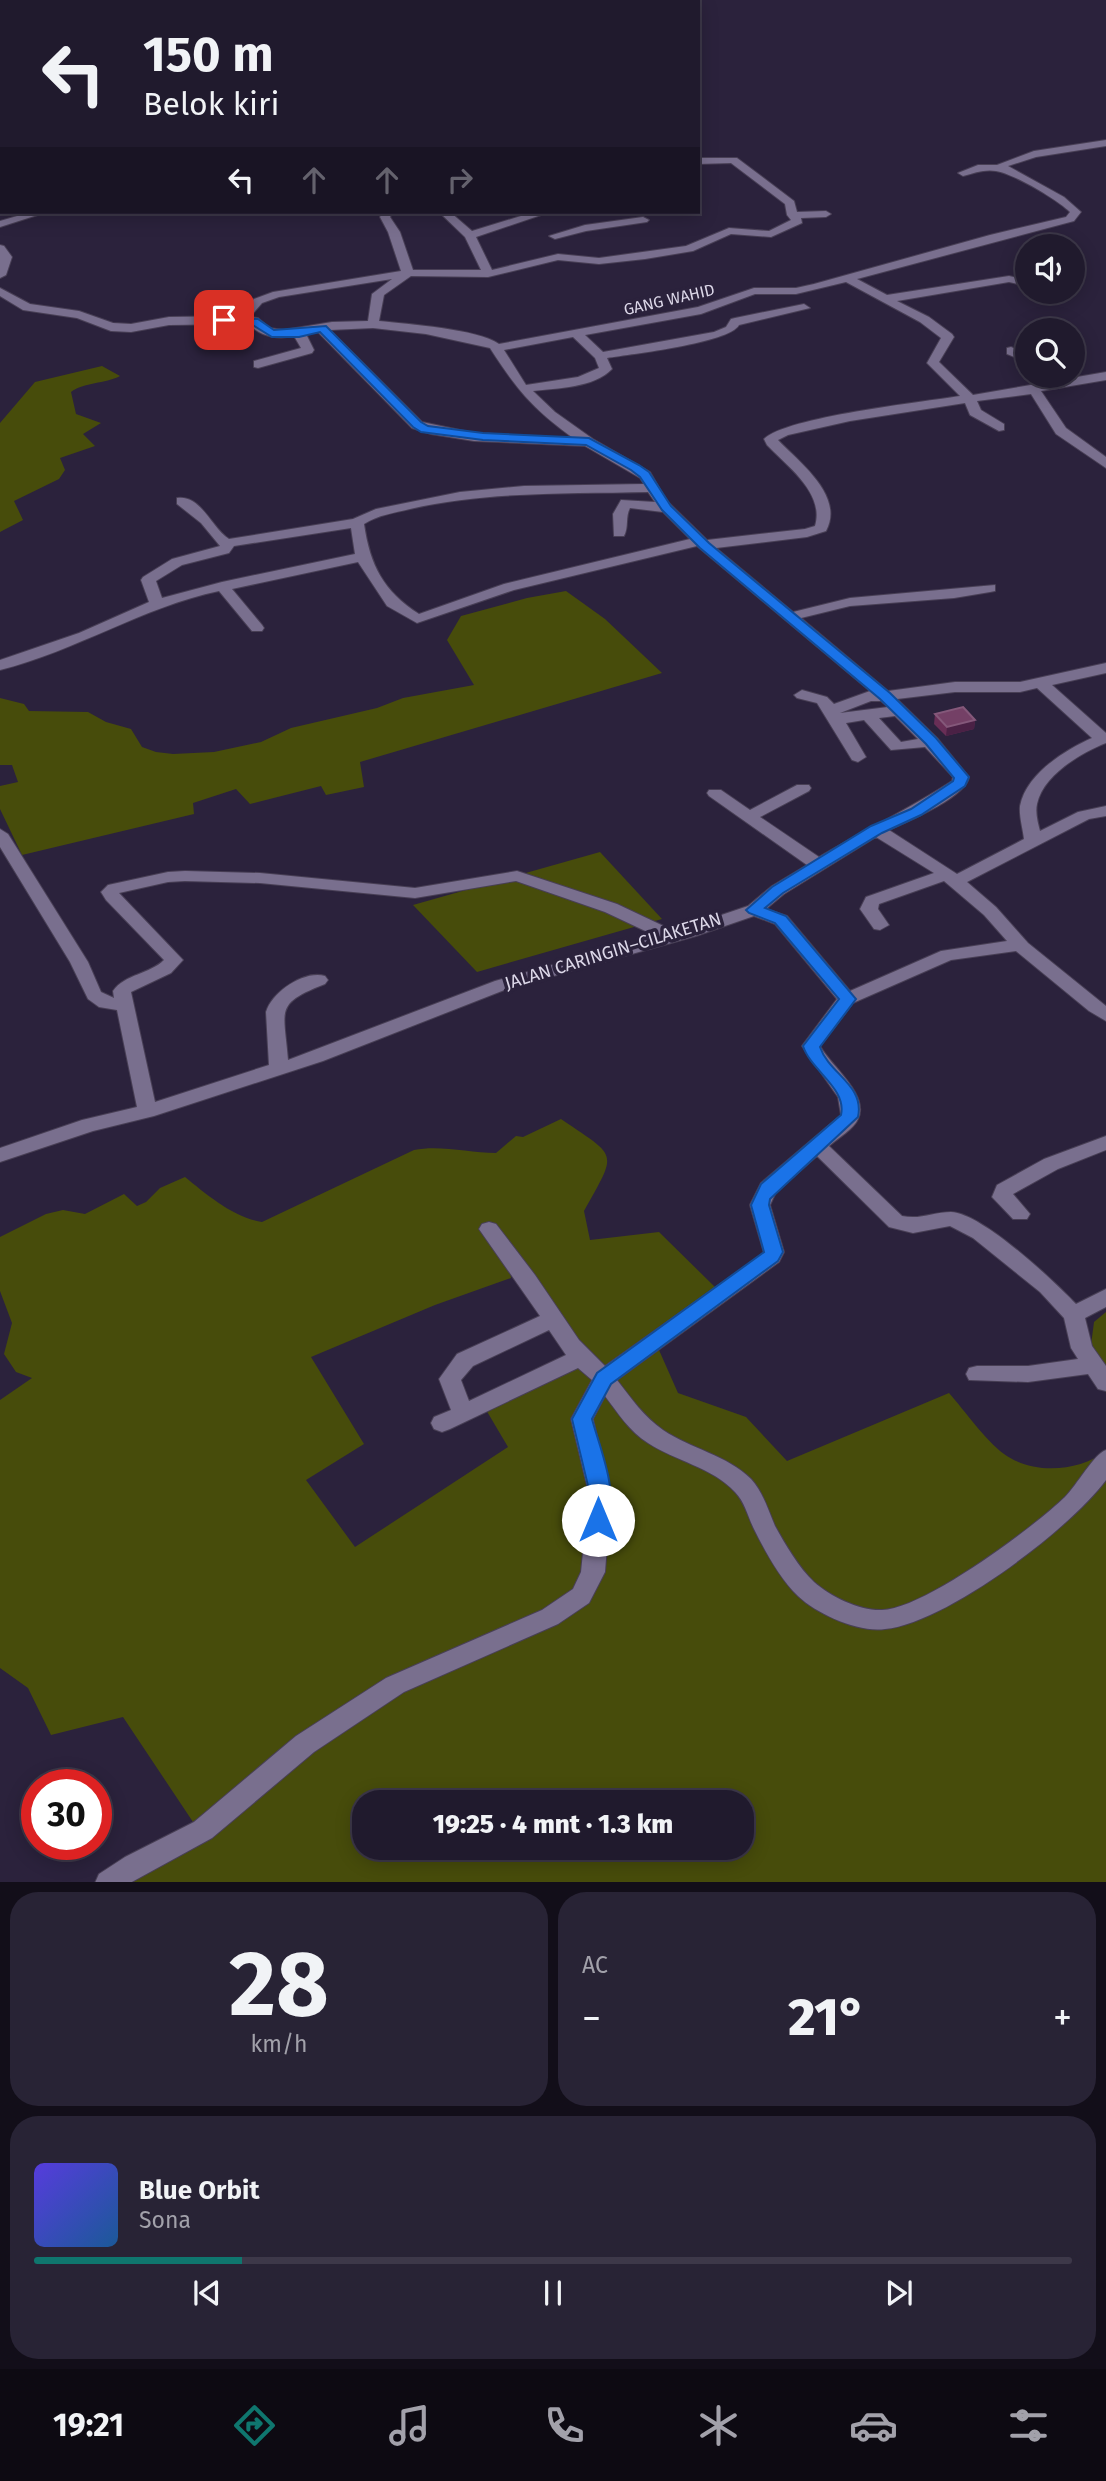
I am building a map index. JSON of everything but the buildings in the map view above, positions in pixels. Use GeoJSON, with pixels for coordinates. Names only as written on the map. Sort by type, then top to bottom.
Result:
{"type":"FeatureCollection","features":[{"type":"Feature","properties":{"kind":"street"},"geometry":{"type":"LineString","coordinates":[[963,173],[978,168],[1002,168],[1010,161],[1034,154],[1106,143]]}},
{"type":"Feature","properties":{"kind":"street"},"geometry":{"type":"LineString","coordinates":[[241,320],[253,305],[271,295],[408,273],[488,274],[558,257],[599,261],[679,251],[702,245],[729,231],[771,234],[798,221],[792,215],[790,203],[733,160],[700,161]]}},
{"type":"Feature","properties":{"kind":"street","name":"GANG WAHID"},"geometry":{"type":"LineString","coordinates":[[496,348],[701,310],[754,291],[796,291],[1074,217],[1076,212],[1052,193],[1002,168]]}},
{"type":"Feature","properties":{"kind":"street"},"geometry":{"type":"LineString","coordinates":[[0,224],[35,214]]}},
{"type":"Feature","properties":{"kind":"street"},"geometry":{"type":"LineString","coordinates":[[386,214],[384,217],[394,232],[408,273]]}},
{"type":"Feature","properties":{"kind":"street"},"geometry":{"type":"LineString","coordinates":[[446,214],[470,234],[488,274]]}},
{"type":"Feature","properties":{"kind":"street"},"geometry":{"type":"LineString","coordinates":[[470,234],[490,231],[538,214]]}},
{"type":"Feature","properties":{"kind":"street"},"geometry":{"type":"LineString","coordinates":[[792,215],[826,214]]}},
{"type":"Feature","properties":{"kind":"street"},"geometry":{"type":"LineString","coordinates":[[523,218],[535,225]]}},
{"type":"Feature","properties":{"kind":"street"},"geometry":{"type":"LineString","coordinates":[[558,257],[562,251],[551,234],[643,220]]}},
{"type":"Feature","properties":{"kind":"street"},"geometry":{"type":"LineString","coordinates":[[0,248],[6,257],[0,275]]}},
{"type":"Feature","properties":{"kind":"street"},"geometry":{"type":"LineString","coordinates":[[373,324],[378,294],[408,273]]}},
{"type":"Feature","properties":{"kind":"street"},"geometry":{"type":"LineString","coordinates":[[847,278],[868,292],[931,322],[948,337],[933,363],[970,399],[975,412],[999,427]]}},
{"type":"Feature","properties":{"kind":"street"},"geometry":{"type":"LineString","coordinates":[[886,299],[1009,279],[1015,280]]}},
{"type":"Feature","properties":{"kind":"street"},"geometry":{"type":"LineString","coordinates":[[0,291],[27,307],[79,315],[111,327],[131,328],[169,321],[241,320],[254,321],[272,334],[373,324],[468,337],[488,342],[496,348]]}},
{"type":"Feature","properties":{"kind":"street"},"geometry":{"type":"LineString","coordinates":[[600,356],[717,335],[731,329],[735,321],[804,308]]}},
{"type":"Feature","properties":{"kind":"street"},"geometry":{"type":"LineString","coordinates":[[322,329],[417,425],[425,429],[483,436],[589,442]]}},
{"type":"Feature","properties":{"kind":"street"},"geometry":{"type":"LineString","coordinates":[[258,364],[308,349],[299,333]]}},
{"type":"Feature","properties":{"kind":"street"},"geometry":{"type":"LineString","coordinates":[[523,389],[583,380],[606,369],[600,356],[577,334]]}},
{"type":"Feature","properties":{"kind":"street","name":"JALAN CARINGIN–CILAKETAN"},"geometry":{"type":"LineString","coordinates":[[0,1155],[89,1125],[147,1111],[279,1069],[501,985],[672,937],[754,910],[778,890],[876,830],[916,812],[960,783],[961,777],[956,769],[901,710],[702,543],[666,508],[645,474],[589,442],[550,415],[523,389],[496,348]]}},
{"type":"Feature","properties":{"kind":"street"},"geometry":{"type":"LineString","coordinates":[[1011,351],[1015,353]]}},
{"type":"Feature","properties":{"kind":"street"},"geometry":{"type":"LineString","coordinates":[[1085,378],[1106,376]]}},
{"type":"Feature","properties":{"kind":"street"},"geometry":{"type":"LineString","coordinates":[[357,523],[362,557],[392,603],[400,611],[417,619],[509,587],[702,543],[807,533],[821,528],[826,514],[818,492],[772,442],[770,439],[774,435],[842,419],[1037,388]]}},
{"type":"Feature","properties":{"kind":"street"},"geometry":{"type":"LineString","coordinates":[[1034,390],[1046,404],[1063,433],[1100,450],[1106,464]]}},
{"type":"Feature","properties":{"kind":"street"},"geometry":{"type":"LineString","coordinates":[[182,501],[206,520],[218,538],[227,543],[357,523],[376,513],[448,497],[654,488]]}},
{"type":"Feature","properties":{"kind":"street"},"geometry":{"type":"LineString","coordinates":[[619,533],[620,514],[626,503],[666,508]]}},
{"type":"Feature","properties":{"kind":"street"},"geometry":{"type":"LineString","coordinates":[[157,604],[148,580],[177,562],[227,548],[227,543]]}},
{"type":"Feature","properties":{"kind":"street"},"geometry":{"type":"LineString","coordinates":[[0,666],[84,636],[157,604],[222,586],[362,557]]}},
{"type":"Feature","properties":{"kind":"street"},"geometry":{"type":"LineString","coordinates":[[222,586],[257,628]]}},
{"type":"Feature","properties":{"kind":"street"},"geometry":{"type":"LineString","coordinates":[[789,617],[850,602],[954,594],[990,588]]}},
{"type":"Feature","properties":{"kind":"street"},"geometry":{"type":"LineString","coordinates":[[834,715],[869,696],[955,687],[1020,687],[1106,668]]}},
{"type":"Feature","properties":{"kind":"street"},"geometry":{"type":"LineString","coordinates":[[1033,841],[1028,803],[1044,779],[1068,755],[1104,739],[1040,682]]}},
{"type":"Feature","properties":{"kind":"street"},"geometry":{"type":"LineString","coordinates":[[802,695],[822,700],[834,715],[858,757]]}},
{"type":"Feature","properties":{"kind":"street"},"geometry":{"type":"LineString","coordinates":[[834,715],[869,717],[901,710]]}},
{"type":"Feature","properties":{"kind":"street"},"geometry":{"type":"LineString","coordinates":[[869,717],[897,747],[931,741]]}},
{"type":"Feature","properties":{"kind":"street"},"geometry":{"type":"LineString","coordinates":[[748,817],[803,788]]}},
{"type":"Feature","properties":{"kind":"street"},"geometry":{"type":"LineString","coordinates":[[715,793],[819,865]]}},
{"type":"Feature","properties":{"kind":"street"},"geometry":{"type":"LineString","coordinates":[[880,925],[869,909],[872,901],[950,879],[1084,815],[1106,811]]}},
{"type":"Feature","properties":{"kind":"street"},"geometry":{"type":"LineString","coordinates":[[876,830],[914,851],[950,879],[990,912],[1020,944],[1106,1015]]}},
{"type":"Feature","properties":{"kind":"street"},"geometry":{"type":"LineString","coordinates":[[0,834],[79,962],[94,995],[105,1003],[125,1005]]}},
{"type":"Feature","properties":{"kind":"street"},"geometry":{"type":"LineString","coordinates":[[147,1111],[122,991],[165,970],[174,960],[110,892],[168,877],[261,878],[415,893],[517,876],[611,908],[672,937]]}},
{"type":"Feature","properties":{"kind":"street"},"geometry":{"type":"LineString","coordinates":[[754,910],[781,920],[847,999]]}},
{"type":"Feature","properties":{"kind":"street"},"geometry":{"type":"LineString","coordinates":[[108,1882],[134,1865],[203,1830],[305,1744],[395,1685],[550,1617],[582,1596],[593,1572],[600,1494],[582,1419],[604,1378],[772,1256],[774,1252],[760,1205],[762,1198],[768,1188],[850,1117],[852,1104],[845,1091],[814,1055],[811,1046],[847,999],[947,954],[1020,944]]}},
{"type":"Feature","properties":{"kind":"street"},"geometry":{"type":"LineString","coordinates":[[279,1069],[275,1012],[277,1003],[281,995],[319,980]]}},
{"type":"Feature","properties":{"kind":"street"},"geometry":{"type":"LineString","coordinates":[[1020,1214],[1002,1197],[1004,1190],[1051,1164],[1106,1143]]}},
{"type":"Feature","properties":{"kind":"street"},"geometry":{"type":"LineString","coordinates":[[818,1146],[896,1222],[912,1226],[950,1219],[960,1221],[980,1233],[1047,1287],[1074,1315],[1082,1348],[1106,1383]]}},
{"type":"Feature","properties":{"kind":"street"},"geometry":{"type":"LineString","coordinates":[[489,1229],[529,1282],[551,1320],[580,1358],[604,1378],[645,1429],[677,1451],[722,1470],[741,1483],[747,1490],[764,1528],[806,1589],[859,1616],[884,1621],[915,1609],[995,1565],[1023,1545],[1090,1485],[1106,1459]]}},
{"type":"Feature","properties":{"kind":"street"},"geometry":{"type":"LineString","coordinates":[[1074,1315],[1106,1297]]}},
{"type":"Feature","properties":{"kind":"street"},"geometry":{"type":"LineString","coordinates":[[463,1414],[450,1379],[457,1367],[465,1360],[551,1320]]}},
{"type":"Feature","properties":{"kind":"street"},"geometry":{"type":"LineString","coordinates":[[442,1423],[580,1358]]}},
{"type":"Feature","properties":{"kind":"street"},"geometry":{"type":"LineString","coordinates":[[977,1374],[1028,1374],[1093,1365]]}},
{"type":"Feature","properties":{"kind":"green space"},"geometry":{"type":"Polygon","coordinates":[[[102,366],[120,376],[82,386],[71,392],[76,414],[101,423],[83,434],[95,446],[60,458],[65,470],[59,479],[14,501],[23,520],[0,532],[0,423],[35,382],[102,366]]]}},
{"type":"Feature","properties":{"kind":"green space"},"geometry":{"type":"Polygon","coordinates":[[[566,591],[605,619],[662,673],[360,762],[364,787],[326,795],[321,786],[250,804],[236,789],[193,803],[194,814],[22,855],[0,809],[0,786],[18,782],[12,765],[0,765],[0,698],[24,704],[29,711],[88,712],[106,722],[131,729],[142,747],[156,752],[214,752],[261,742],[291,728],[377,708],[403,698],[474,685],[447,640],[461,616],[527,598],[566,591]]]}},
{"type":"Feature","properties":{"kind":"green space"},"geometry":{"type":"Polygon","coordinates":[[[600,852],[662,919],[477,972],[413,905],[600,852]]]}},
{"type":"Feature","properties":{"kind":"green space"},"geometry":{"type":"Polygon","coordinates":[[[561,1119],[602,1149],[607,1157],[607,1165],[584,1211],[590,1240],[659,1232],[718,1290],[655,1341],[678,1393],[746,1417],[787,1461],[949,1393],[990,1441],[1016,1461],[1042,1468],[1069,1467],[1106,1451],[1106,1882],[106,1882],[195,1825],[123,1717],[51,1735],[28,1688],[0,1668],[0,1400],[32,1378],[16,1372],[4,1354],[12,1323],[0,1291],[0,1237],[46,1214],[63,1210],[85,1214],[124,1194],[137,1206],[146,1202],[160,1188],[185,1177],[211,1198],[241,1216],[262,1222],[414,1150],[434,1148],[496,1153],[516,1136],[523,1137],[561,1119]],[[509,1262],[511,1278],[435,1305],[311,1357],[364,1444],[306,1480],[355,1547],[508,1447],[482,1403],[579,1363],[509,1262]]]}},
{"type":"Feature","properties":{"kind":"green space"},"geometry":{"type":"Polygon","coordinates":[[[1106,1312],[1106,1393],[1090,1353],[1094,1322],[1106,1312]]]}},
{"type":"Feature","properties":{"kind":"route"},"geometry":{"type":"LineString","coordinates":[[224,320],[254,321],[272,334],[322,329],[417,425],[425,429],[483,436],[589,442],[635,467],[645,474],[666,508],[705,545],[885,696],[931,741],[961,777],[960,783],[916,812],[876,830],[778,890],[754,910],[781,920],[847,999],[811,1046],[814,1055],[845,1091],[852,1104],[850,1117],[768,1188],[762,1198],[760,1205],[774,1252],[772,1256],[604,1378],[582,1419],[600,1494],[598,1520]]}}]}
